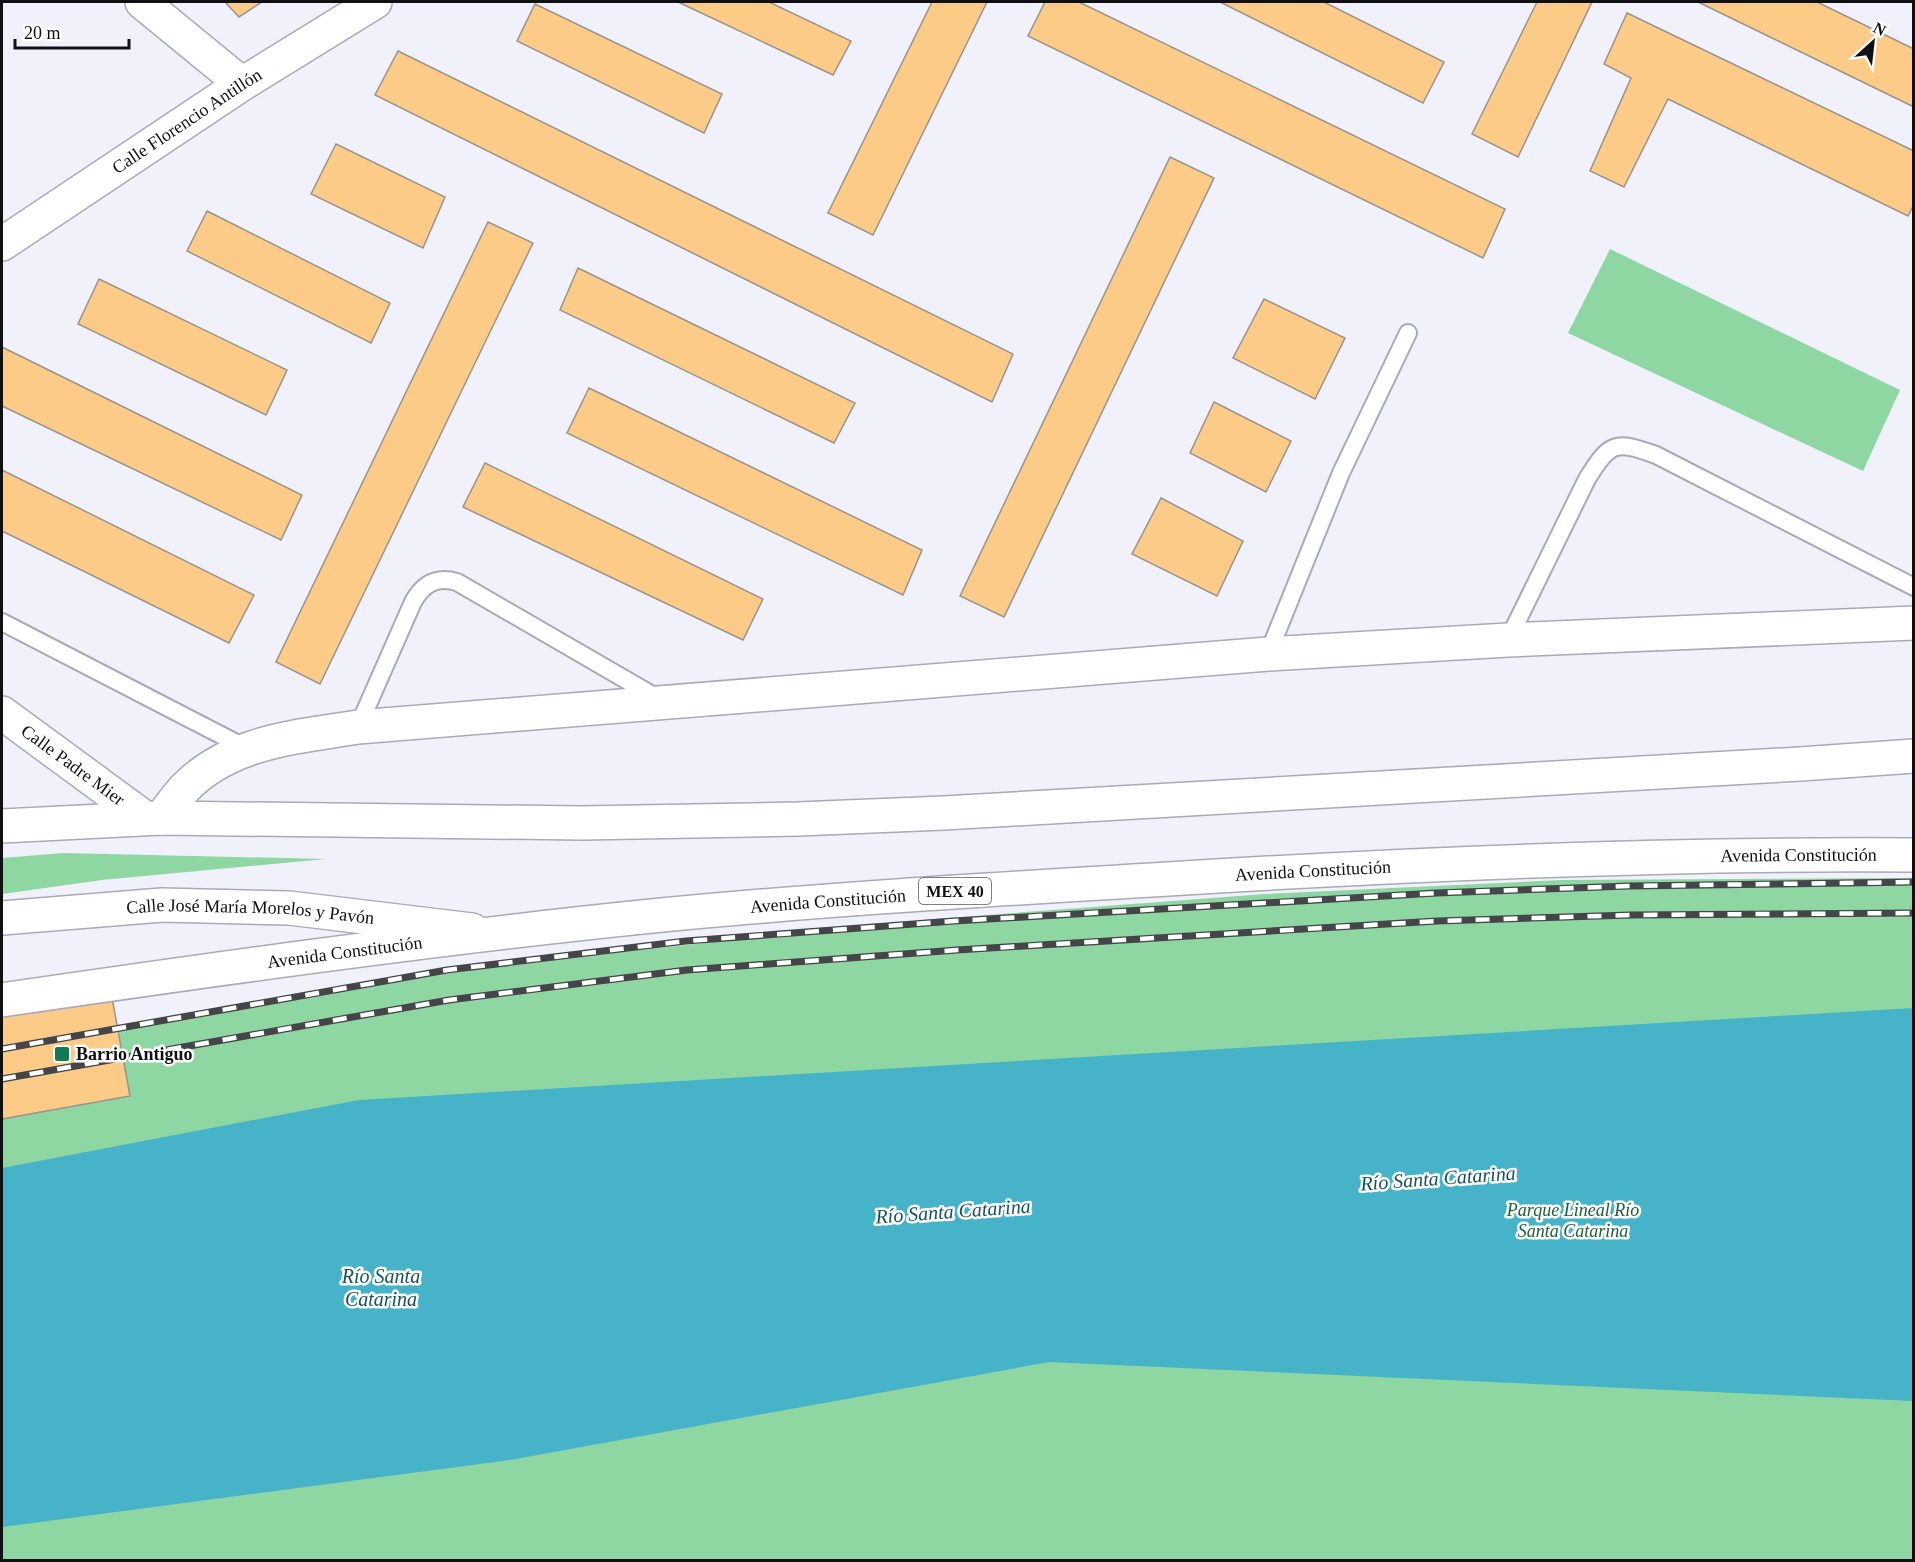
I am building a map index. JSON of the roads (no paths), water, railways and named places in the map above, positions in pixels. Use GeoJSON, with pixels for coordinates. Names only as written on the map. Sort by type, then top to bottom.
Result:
{"type":"FeatureCollection","features":[{"type":"Feature","properties":{"kind":"main road"},"geometry":{"type":"LineString","coordinates":[[142,2],[242,84]]}},
{"type":"Feature","properties":{"kind":"main road","name":"Calle Florencio Antillón"},"geometry":{"type":"LineString","coordinates":[[2,244],[242,84],[375,2]]}},
{"type":"Feature","properties":{"kind":"main road"},"geometry":{"type":"LineString","coordinates":[[153,818],[211,768],[246,748],[275,740],[358,727],[1268,654],[1508,640],[1914,623]]}},
{"type":"Feature","properties":{"kind":"main road","name":"Calle Padre Mier"},"geometry":{"type":"LineString","coordinates":[[2,713],[153,818]]}},
{"type":"Feature","properties":{"kind":"main road"},"geometry":{"type":"LineString","coordinates":[[2,826],[153,818],[582,823],[798,819],[944,813],[1914,756]]}},
{"type":"Feature","properties":{"kind":"main road","name":"Avenida Constitución"},"geometry":{"type":"LineString","coordinates":[[2,1000],[286,959],[497,933],[646,917],[924,893],[1380,866],[1783,854],[1914,855]]}},
{"type":"Feature","properties":{"kind":"main road","name":"Calle José María Morelos y Pavón"},"geometry":{"type":"LineString","coordinates":[[2,918],[162,905],[289,908],[497,933]]}},
{"type":"Feature","properties":{"kind":"lane"},"geometry":{"type":"LineString","coordinates":[[1268,654],[1341,473],[1407,333]]}},
{"type":"Feature","properties":{"kind":"lane"},"geometry":{"type":"LineString","coordinates":[[1508,640],[1587,479],[1598,461],[1609,450],[1620,445],[1632,446],[1656,455],[1914,587]]}},
{"type":"Feature","properties":{"kind":"lane"},"geometry":{"type":"LineString","coordinates":[[358,727],[413,602],[419,592],[429,583],[439,579],[457,582],[667,704]]}},
{"type":"Feature","properties":{"kind":"lane"},"geometry":{"type":"LineString","coordinates":[[2,622],[246,748]]}},
{"type":"Feature","properties":{"kind":"water","name":"Río Santa Catarina"},"geometry":{"type":"Polygon","coordinates":[[[1913,1008],[1913,1401],[1049,1362],[510,1460],[2,1527],[2,1168],[359,1100],[1913,1008]]]}},
{"type":"Feature","properties":{"kind":"railway"},"geometry":{"type":"LineString","coordinates":[[2,1049],[447,970],[686,941],[954,921],[1436,893],[1629,886],[1914,882]]}},
{"type":"Feature","properties":{"kind":"railway"},"geometry":{"type":"LineString","coordinates":[[2,1079],[449,1000],[687,970],[957,950],[1437,921],[1631,915],[1914,913]]}},
{"type":"Feature","properties":{"kind":"place","name":"Barrio Antiguo"},"geometry":{"type":"Point","coordinates":[62,1054]}},
{"type":"Feature","properties":{"kind":"park label","name":"Parque Lineal Río Santa Catarina"},"geometry":{"type":"Point","coordinates":[1573,1220]}}]}
